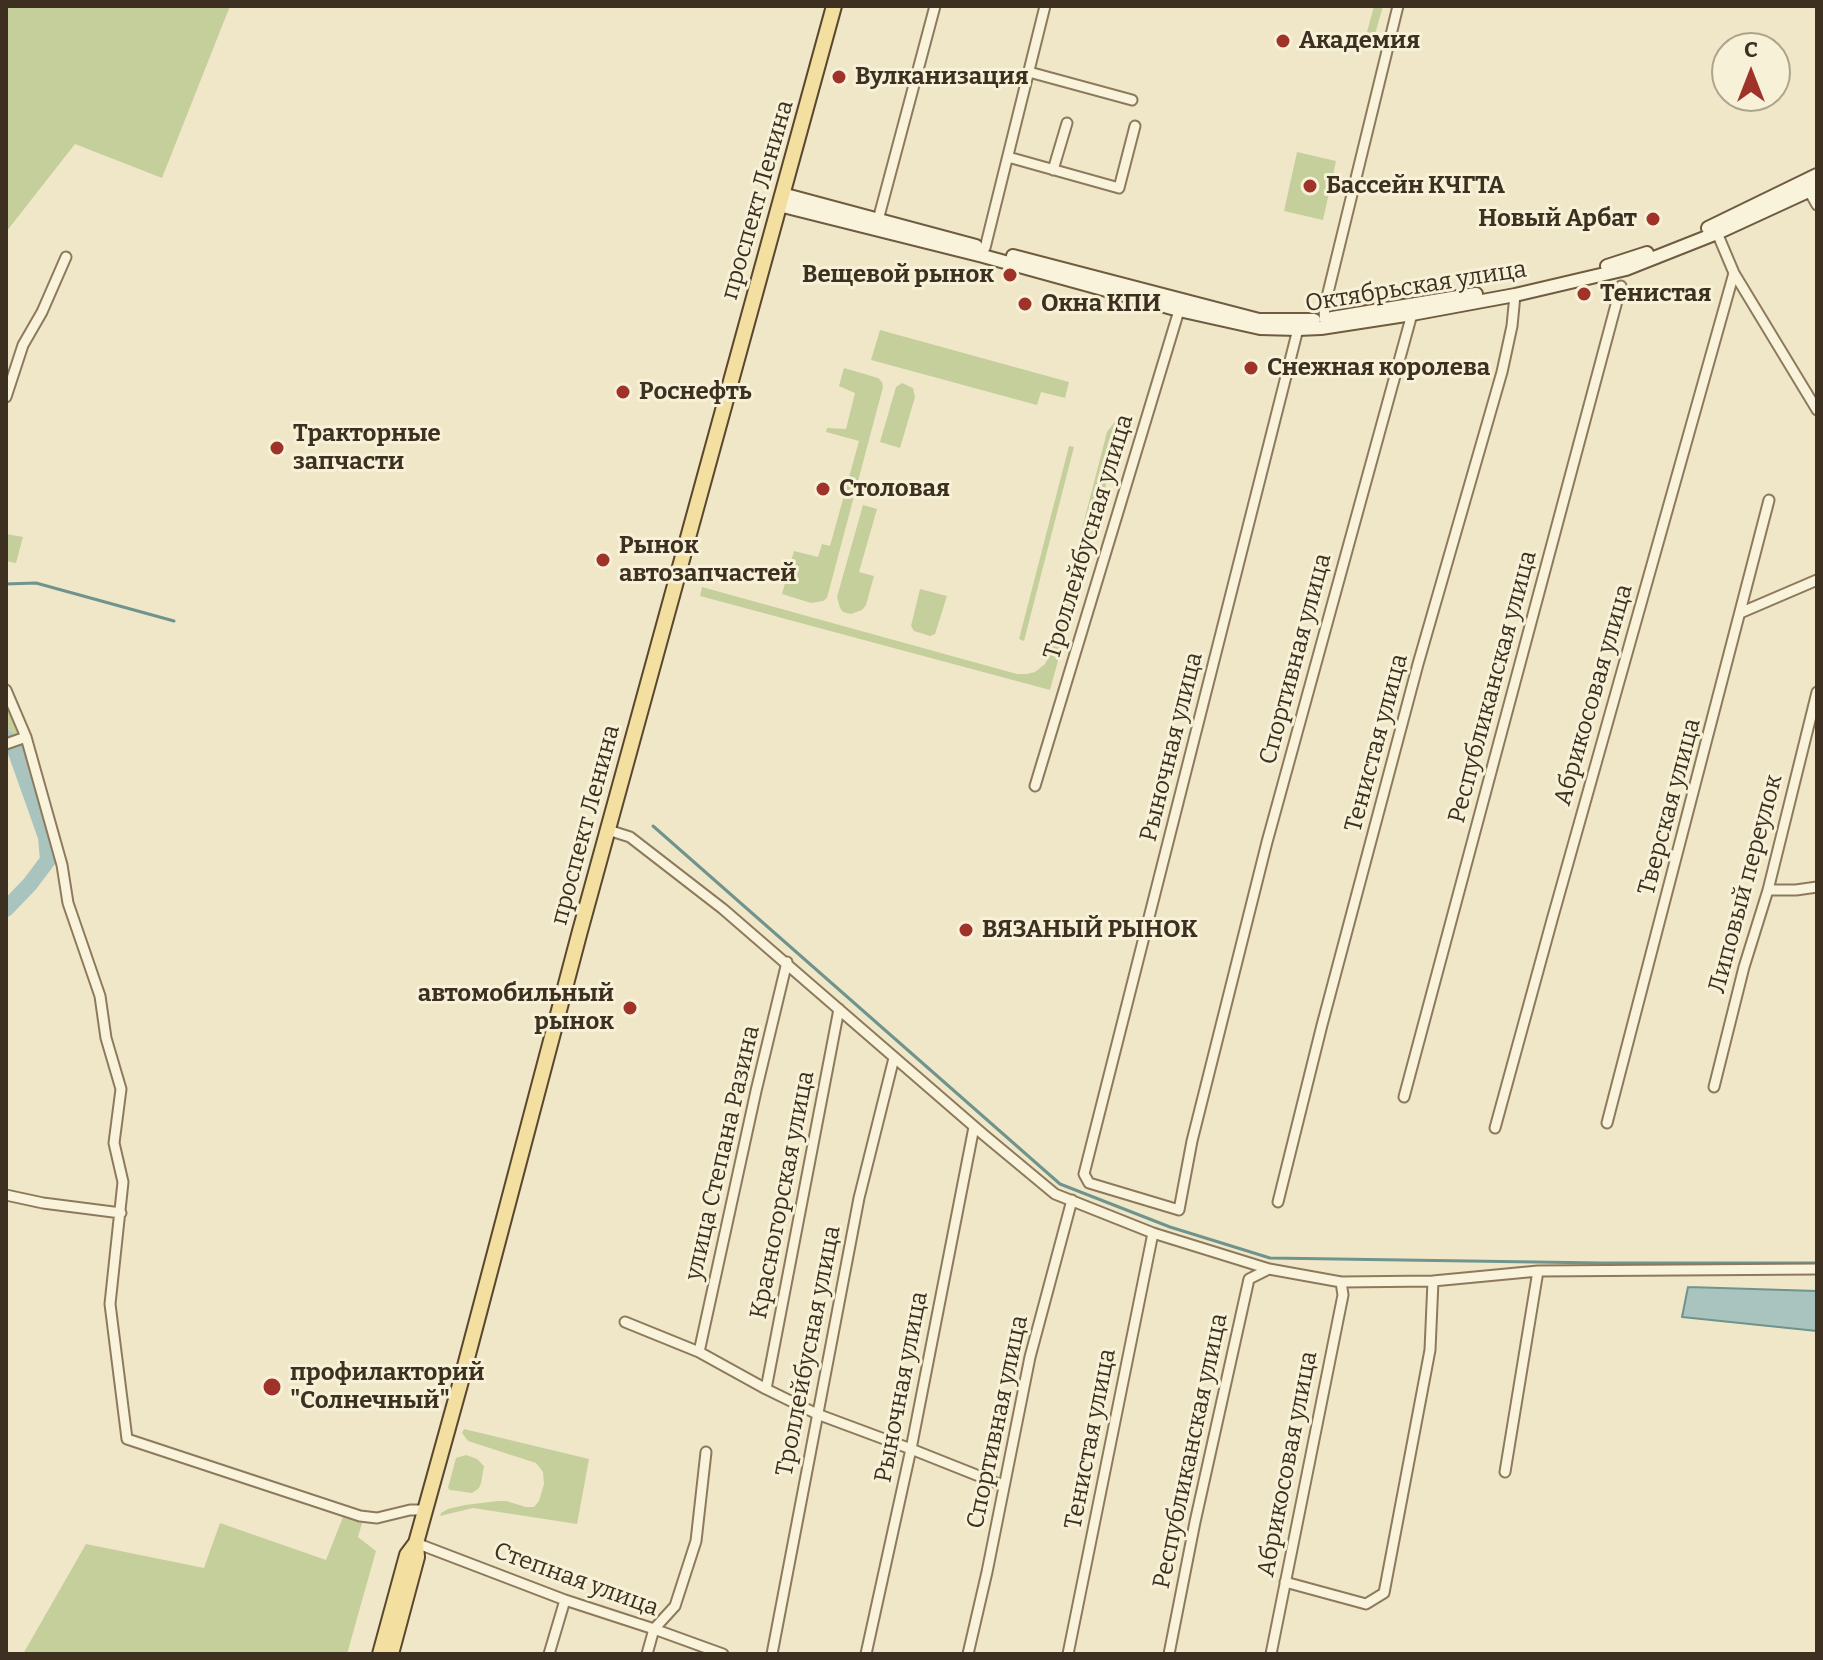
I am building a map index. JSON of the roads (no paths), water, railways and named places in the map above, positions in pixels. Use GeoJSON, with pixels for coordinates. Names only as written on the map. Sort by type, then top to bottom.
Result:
{"type":"FeatureCollection","features":[{"type":"Feature","properties":{"kind":"main road","name":"проспект Ленина"},"geometry":{"type":"LineString","coordinates":[[380,1654],[407,1555],[416,1543],[834,6]]}},
{"type":"Feature","properties":{"kind":"main road","name":"Октябрьская улица"},"geometry":{"type":"LineString","coordinates":[[780,200],[1180,305],[1259,320],[1308,321],[1500,290],[1612,265],[1716,229],[1817,175]]}},
{"type":"Feature","properties":{"kind":"main road","name":"Октябрьская улица"},"geometry":{"type":"LineString","coordinates":[[780,200],[860,225],[877,225],[985,248],[1260,328],[1298,329],[1412,314],[1515,295],[1626,269],[1813,189]]}},
{"type":"Feature","properties":{"kind":"main road"},"geometry":{"type":"LineString","coordinates":[[391,1654],[417,1557],[416,1543]]}},
{"type":"Feature","properties":{"kind":"street"},"geometry":{"type":"LineString","coordinates":[[877,225],[935,6]]}},
{"type":"Feature","properties":{"kind":"street"},"geometry":{"type":"LineString","coordinates":[[985,248],[1045,6]]}},
{"type":"Feature","properties":{"kind":"street"},"geometry":{"type":"LineString","coordinates":[[1324,319],[1398,6]]}},
{"type":"Feature","properties":{"kind":"street"},"geometry":{"type":"LineString","coordinates":[[1029,72],[1132,100]]}},
{"type":"Feature","properties":{"kind":"street"},"geometry":{"type":"LineString","coordinates":[[1053,170],[1067,123]]}},
{"type":"Feature","properties":{"kind":"street"},"geometry":{"type":"LineString","coordinates":[[1008,157],[1119,188],[1135,126]]}},
{"type":"Feature","properties":{"kind":"street"},"geometry":{"type":"LineString","coordinates":[[1813,189],[1817,205]]}},
{"type":"Feature","properties":{"kind":"street"},"geometry":{"type":"LineString","coordinates":[[1716,229],[1734,273],[1817,410]]}},
{"type":"Feature","properties":{"kind":"street"},"geometry":{"type":"LineString","coordinates":[[6,397],[23,345],[42,312],[66,257]]}},
{"type":"Feature","properties":{"kind":"street","name":"Абрикосовая улица"},"geometry":{"type":"LineString","coordinates":[[1495,1128],[1734,273]]}},
{"type":"Feature","properties":{"kind":"street","name":"Республиканская улица"},"geometry":{"type":"LineString","coordinates":[[1404,1097],[1621,286]]}},
{"type":"Feature","properties":{"kind":"street","name":"Тенистая улица"},"geometry":{"type":"LineString","coordinates":[[1278,1202],[1418,664],[1502,372],[1515,295]]}},
{"type":"Feature","properties":{"kind":"street","name":"Троллейбусная улица"},"geometry":{"type":"LineString","coordinates":[[1035,786],[1180,305]]}},
{"type":"Feature","properties":{"kind":"street","name":"Спортивная улица"},"geometry":{"type":"LineString","coordinates":[[1084,1174],[1089,1183],[1179,1210],[1222,1015],[1412,314]]}},
{"type":"Feature","properties":{"kind":"street","name":"Рыночная улица"},"geometry":{"type":"LineString","coordinates":[[1084,1174],[1298,329]]}},
{"type":"Feature","properties":{"kind":"street","name":"Тверская улица"},"geometry":{"type":"LineString","coordinates":[[1607,1123],[1769,500]]}},
{"type":"Feature","properties":{"kind":"street"},"geometry":{"type":"LineString","coordinates":[[1740,613],[1815,585]]}},
{"type":"Feature","properties":{"kind":"street"},"geometry":{"type":"LineString","coordinates":[[6,690],[62,865],[68,903],[100,996],[106,1038],[121,1089],[114,1143],[123,1182],[110,1304],[127,1439],[360,1516],[377,1518],[424,1510]]}},
{"type":"Feature","properties":{"kind":"street","name":"Липовый переулок"},"geometry":{"type":"LineString","coordinates":[[1714,1087],[1744,967],[1768,890],[1817,692]]}},
{"type":"Feature","properties":{"kind":"street"},"geometry":{"type":"LineString","coordinates":[[6,744],[22,738]]}},
{"type":"Feature","properties":{"kind":"street"},"geometry":{"type":"LineString","coordinates":[[608,830],[630,837],[723,909],[1055,1194],[1153,1233],[1269,1269],[1341,1282],[1433,1281],[1538,1271],[1817,1269]]}},
{"type":"Feature","properties":{"kind":"street"},"geometry":{"type":"LineString","coordinates":[[1768,890],[1817,887]]}},
{"type":"Feature","properties":{"kind":"street","name":"улица Степана Разина"},"geometry":{"type":"LineString","coordinates":[[699,1352],[787,962]]}},
{"type":"Feature","properties":{"kind":"street","name":"Красногорская улица"},"geometry":{"type":"LineString","coordinates":[[766,1389],[839,1009]]}},
{"type":"Feature","properties":{"kind":"street","name":"Троллейбусная улица"},"geometry":{"type":"LineString","coordinates":[[772,1654],[859,1198],[894,1058]]}},
{"type":"Feature","properties":{"kind":"street","name":"Рыночная улица"},"geometry":{"type":"LineString","coordinates":[[866,1654],[911,1449],[974,1127]]}},
{"type":"Feature","properties":{"kind":"street"},"geometry":{"type":"LineString","coordinates":[[6,1195],[121,1213]]}},
{"type":"Feature","properties":{"kind":"street","name":"Спортивная улица"},"geometry":{"type":"LineString","coordinates":[[968,1654],[1030,1357],[1072,1200]]}},
{"type":"Feature","properties":{"kind":"street","name":"Тенистая улица"},"geometry":{"type":"LineString","coordinates":[[1068,1654],[1153,1233]]}},
{"type":"Feature","properties":{"kind":"street","name":"Республиканская улица"},"geometry":{"type":"LineString","coordinates":[[1169,1654],[1249,1279],[1269,1269]]}},
{"type":"Feature","properties":{"kind":"street"},"geometry":{"type":"LineString","coordinates":[[1505,1472],[1538,1271]]}},
{"type":"Feature","properties":{"kind":"street"},"geometry":{"type":"LineString","coordinates":[[1285,1582],[1366,1604],[1384,1593],[1430,1350],[1433,1281]]}},
{"type":"Feature","properties":{"kind":"street","name":"Абрикосовая улица"},"geometry":{"type":"LineString","coordinates":[[1271,1654],[1343,1295],[1341,1282]]}},
{"type":"Feature","properties":{"kind":"street"},"geometry":{"type":"LineString","coordinates":[[625,1322],[699,1352],[817,1414],[1004,1486]]}},
{"type":"Feature","properties":{"kind":"street"},"geometry":{"type":"LineString","coordinates":[[647,1654],[654,1629],[675,1606],[696,1541],[706,1452]]}},
{"type":"Feature","properties":{"kind":"street","name":"Степная улица"},"geometry":{"type":"LineString","coordinates":[[416,1543],[565,1600],[723,1654]]}},
{"type":"Feature","properties":{"kind":"street"},"geometry":{"type":"LineString","coordinates":[[549,1654],[565,1600]]}},
{"type":"Feature","properties":{"kind":"water"},"geometry":{"type":"Polygon","coordinates":[[[1688,1287],[1817,1291],[1817,1331],[1682,1317],[1688,1287]]]}},
{"type":"Feature","properties":{"kind":"waterway"},"geometry":{"type":"LineString","coordinates":[[6,584],[36,583],[174,621]]}},
{"type":"Feature","properties":{"kind":"waterway"},"geometry":{"type":"LineString","coordinates":[[6,738],[13,744],[46,837],[48,860],[6,909]]}},
{"type":"Feature","properties":{"kind":"waterway"},"geometry":{"type":"LineString","coordinates":[[653,826],[1060,1184],[1170,1227],[1270,1258],[1817,1263]]}},
{"type":"Feature","properties":{"kind":"place","name":"Академия"},"geometry":{"type":"Point","coordinates":[1283,41]}},
{"type":"Feature","properties":{"kind":"place","name":"Вулканизация"},"geometry":{"type":"Point","coordinates":[839,77]}},
{"type":"Feature","properties":{"kind":"place","name":"Бассейн КЧГТА"},"geometry":{"type":"Point","coordinates":[1310,186]}},
{"type":"Feature","properties":{"kind":"place","name":"Новый Арбат"},"geometry":{"type":"Point","coordinates":[1653,219]}},
{"type":"Feature","properties":{"kind":"place","name":"Вещевой рынок"},"geometry":{"type":"Point","coordinates":[1010,275]}},
{"type":"Feature","properties":{"kind":"place","name":"Тенистая"},"geometry":{"type":"Point","coordinates":[1584,294]}},
{"type":"Feature","properties":{"kind":"place","name":"Окна КПИ"},"geometry":{"type":"Point","coordinates":[1025,304]}},
{"type":"Feature","properties":{"kind":"place","name":"Снежная королева"},"geometry":{"type":"Point","coordinates":[1251,368]}},
{"type":"Feature","properties":{"kind":"place","name":"Роснефть"},"geometry":{"type":"Point","coordinates":[623,392]}},
{"type":"Feature","properties":{"kind":"place","name":"Тракторные запчасти"},"geometry":{"type":"Point","coordinates":[277,448]}},
{"type":"Feature","properties":{"kind":"place","name":"Столовая"},"geometry":{"type":"Point","coordinates":[823,489]}},
{"type":"Feature","properties":{"kind":"place","name":"Рынок автозапчастей"},"geometry":{"type":"Point","coordinates":[603,560]}},
{"type":"Feature","properties":{"kind":"place","name":"ВЯЗАНЫЙ РЫНОК"},"geometry":{"type":"Point","coordinates":[966,930]}},
{"type":"Feature","properties":{"kind":"place","name":"автомобильный рынок"},"geometry":{"type":"Point","coordinates":[630,1008]}},
{"type":"Feature","properties":{"kind":"place","name":"профилакторий \"Солнечный\""},"geometry":{"type":"Point","coordinates":[272,1387]}}]}
